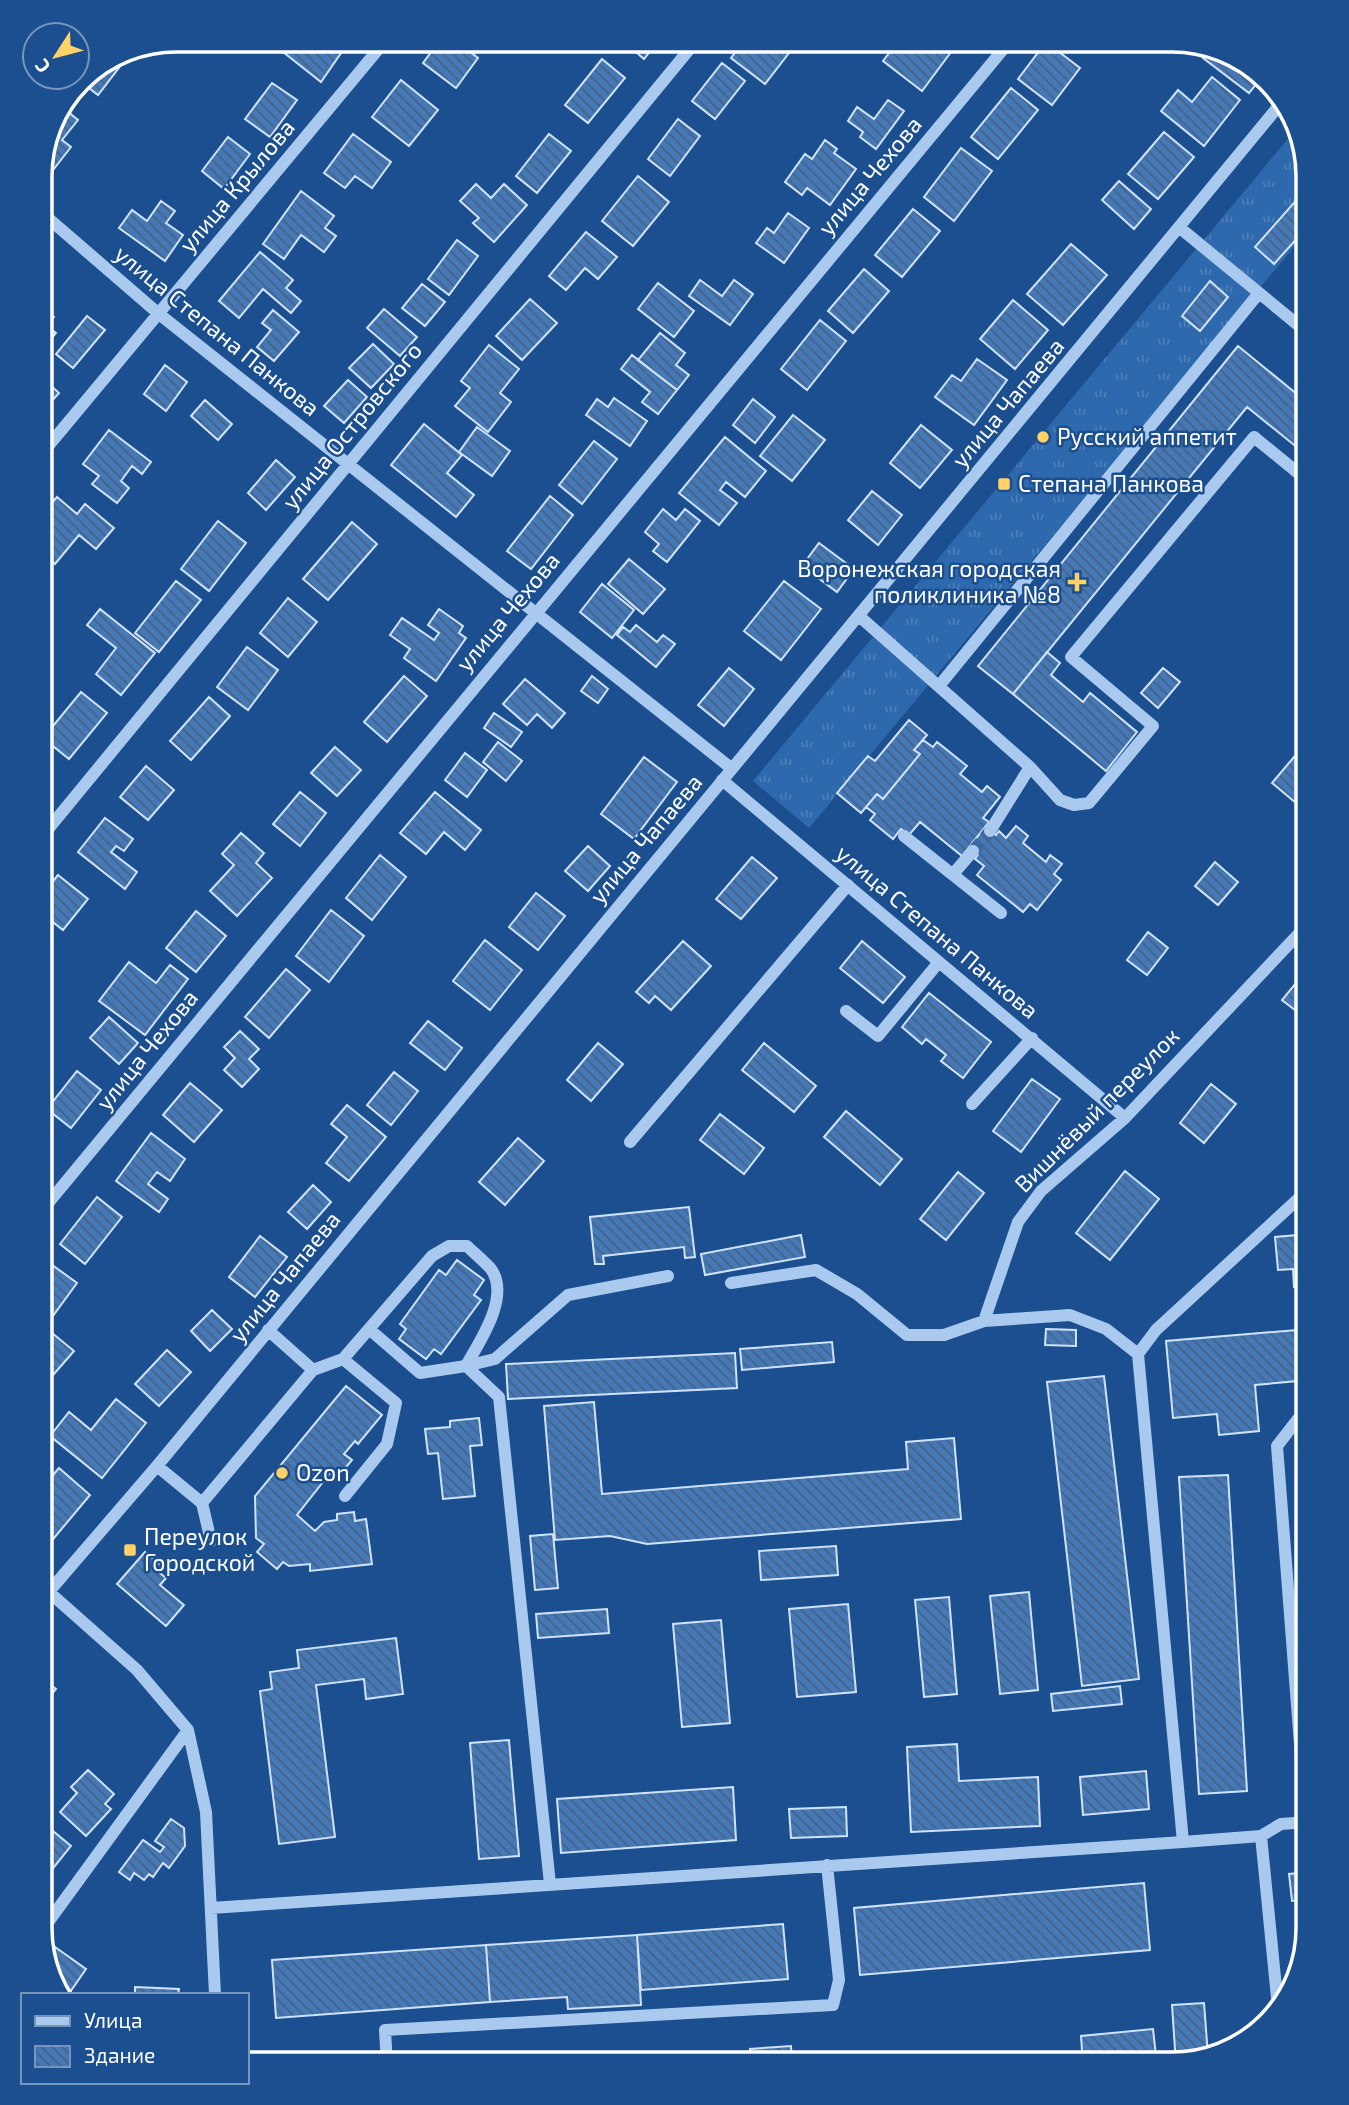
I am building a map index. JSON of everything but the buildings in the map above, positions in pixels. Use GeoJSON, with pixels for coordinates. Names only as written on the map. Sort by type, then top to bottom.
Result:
{"type":"FeatureCollection","features":[{"type":"Feature","properties":{"kind":"street","name":"улица Крылова"},"geometry":{"type":"LineString","coordinates":[[53,441],[376,52]]}},
{"type":"Feature","properties":{"kind":"street","name":"улица Островского"},"geometry":{"type":"LineString","coordinates":[[53,824],[687,53]]}},
{"type":"Feature","properties":{"kind":"street","name":"улица Чехова"},"geometry":{"type":"LineString","coordinates":[[52,1198],[1000,53]]}},
{"type":"Feature","properties":{"kind":"street","name":"улица Чапаева"},"geometry":{"type":"LineString","coordinates":[[52,1579],[157,1466],[1276,109]]}},
{"type":"Feature","properties":{"kind":"street","name":"улица Степана Панкова"},"geometry":{"type":"LineString","coordinates":[[53,222],[159,314],[731,768]]}},
{"type":"Feature","properties":{"kind":"street"},"geometry":{"type":"LineString","coordinates":[[1180,228],[1296,323]]}},
{"type":"Feature","properties":{"kind":"street"},"geometry":{"type":"LineString","coordinates":[[939,686],[1259,293]]}},
{"type":"Feature","properties":{"kind":"street"},"geometry":{"type":"LineString","coordinates":[[859,616],[1030,767],[1060,800],[1074,805],[1089,803],[1153,726],[1071,657],[1254,438],[1296,472]]}},
{"type":"Feature","properties":{"kind":"street"},"geometry":{"type":"LineString","coordinates":[[990,831],[1030,767]]}},
{"type":"Feature","properties":{"kind":"street","name":"улица Степана Панкова"},"geometry":{"type":"LineString","coordinates":[[722,780],[1125,1118]]}},
{"type":"Feature","properties":{"kind":"street"},"geometry":{"type":"LineString","coordinates":[[904,836],[1002,913]]}},
{"type":"Feature","properties":{"kind":"street"},"geometry":{"type":"LineString","coordinates":[[954,873],[973,851]]}},
{"type":"Feature","properties":{"kind":"street"},"geometry":{"type":"LineString","coordinates":[[630,1142],[848,885]]}},
{"type":"Feature","properties":{"kind":"street","name":"Вишнёвый переулок"},"geometry":{"type":"LineString","coordinates":[[984,1321],[1018,1222],[1041,1191],[1125,1118],[1296,937]]}},
{"type":"Feature","properties":{"kind":"street"},"geometry":{"type":"LineString","coordinates":[[846,1011],[878,1036],[939,962]]}},
{"type":"Feature","properties":{"kind":"street"},"geometry":{"type":"LineString","coordinates":[[972,1104],[1032,1038]]}},
{"type":"Feature","properties":{"kind":"street"},"geometry":{"type":"LineString","coordinates":[[1183,1842],[1138,1354],[1156,1330],[1296,1201]]}},
{"type":"Feature","properties":{"kind":"street"},"geometry":{"type":"LineString","coordinates":[[202,1503],[313,1370],[343,1359],[432,1256],[449,1247],[467,1246],[492,1271],[497,1293],[488,1326],[466,1366]]}},
{"type":"Feature","properties":{"kind":"street"},"geometry":{"type":"LineString","coordinates":[[731,1283],[816,1270],[857,1294],[907,1335],[944,1335],[984,1321],[1070,1315],[1106,1329],[1138,1354]]}},
{"type":"Feature","properties":{"kind":"street"},"geometry":{"type":"LineString","coordinates":[[369,1329],[419,1373],[466,1366],[495,1359],[568,1295],[668,1276]]}},
{"type":"Feature","properties":{"kind":"street"},"geometry":{"type":"LineString","coordinates":[[268,1330],[313,1370]]}},
{"type":"Feature","properties":{"kind":"street"},"geometry":{"type":"LineString","coordinates":[[343,1359],[396,1403],[387,1444],[345,1496]]}},
{"type":"Feature","properties":{"kind":"street"},"geometry":{"type":"LineString","coordinates":[[466,1366],[499,1396],[550,1884]]}},
{"type":"Feature","properties":{"kind":"street"},"geometry":{"type":"LineString","coordinates":[[1296,1422],[1277,1446],[1296,1676]]}},
{"type":"Feature","properties":{"kind":"street"},"geometry":{"type":"LineString","coordinates":[[157,1466],[202,1503],[211,1541]]}},
{"type":"Feature","properties":{"kind":"street"},"geometry":{"type":"LineString","coordinates":[[52,1594],[137,1671],[188,1730],[206,1812],[215,1993]]}},
{"type":"Feature","properties":{"kind":"street"},"geometry":{"type":"LineString","coordinates":[[52,1917],[188,1730]]}},
{"type":"Feature","properties":{"kind":"street"},"geometry":{"type":"LineString","coordinates":[[211,1908],[1261,1836],[1281,1824],[1296,1823]]}},
{"type":"Feature","properties":{"kind":"street"},"geometry":{"type":"LineString","coordinates":[[1261,1836],[1277,1995]]}},
{"type":"Feature","properties":{"kind":"street"},"geometry":{"type":"LineString","coordinates":[[386,2052],[385,2030],[833,2005],[839,1980],[827,1865]]}},
{"type":"Feature","properties":{"kind":"green space"},"geometry":{"type":"Polygon","coordinates":[[[1290,137],[1296,177],[1296,245],[809,828],[753,781],[1290,137]]]}},
{"type":"Feature","properties":{"kind":"tunnel"},"geometry":{"type":"LineString","coordinates":[[973,851],[990,831]]}},
{"type":"Feature","properties":{"kind":"place","name":"Русский аппетит"},"geometry":{"type":"Point","coordinates":[1043,437]}},
{"type":"Feature","properties":{"kind":"place","name":"Степана Панкова"},"geometry":{"type":"Point","coordinates":[1004,484]}},
{"type":"Feature","properties":{"kind":"place","name":"Воронежская городская поликлиника №8"},"geometry":{"type":"Point","coordinates":[1077,582]}},
{"type":"Feature","properties":{"kind":"place","name":"Ozon"},"geometry":{"type":"Point","coordinates":[282,1473]}},
{"type":"Feature","properties":{"kind":"place","name":"Переулок Городской"},"geometry":{"type":"Point","coordinates":[130,1550]}}]}
